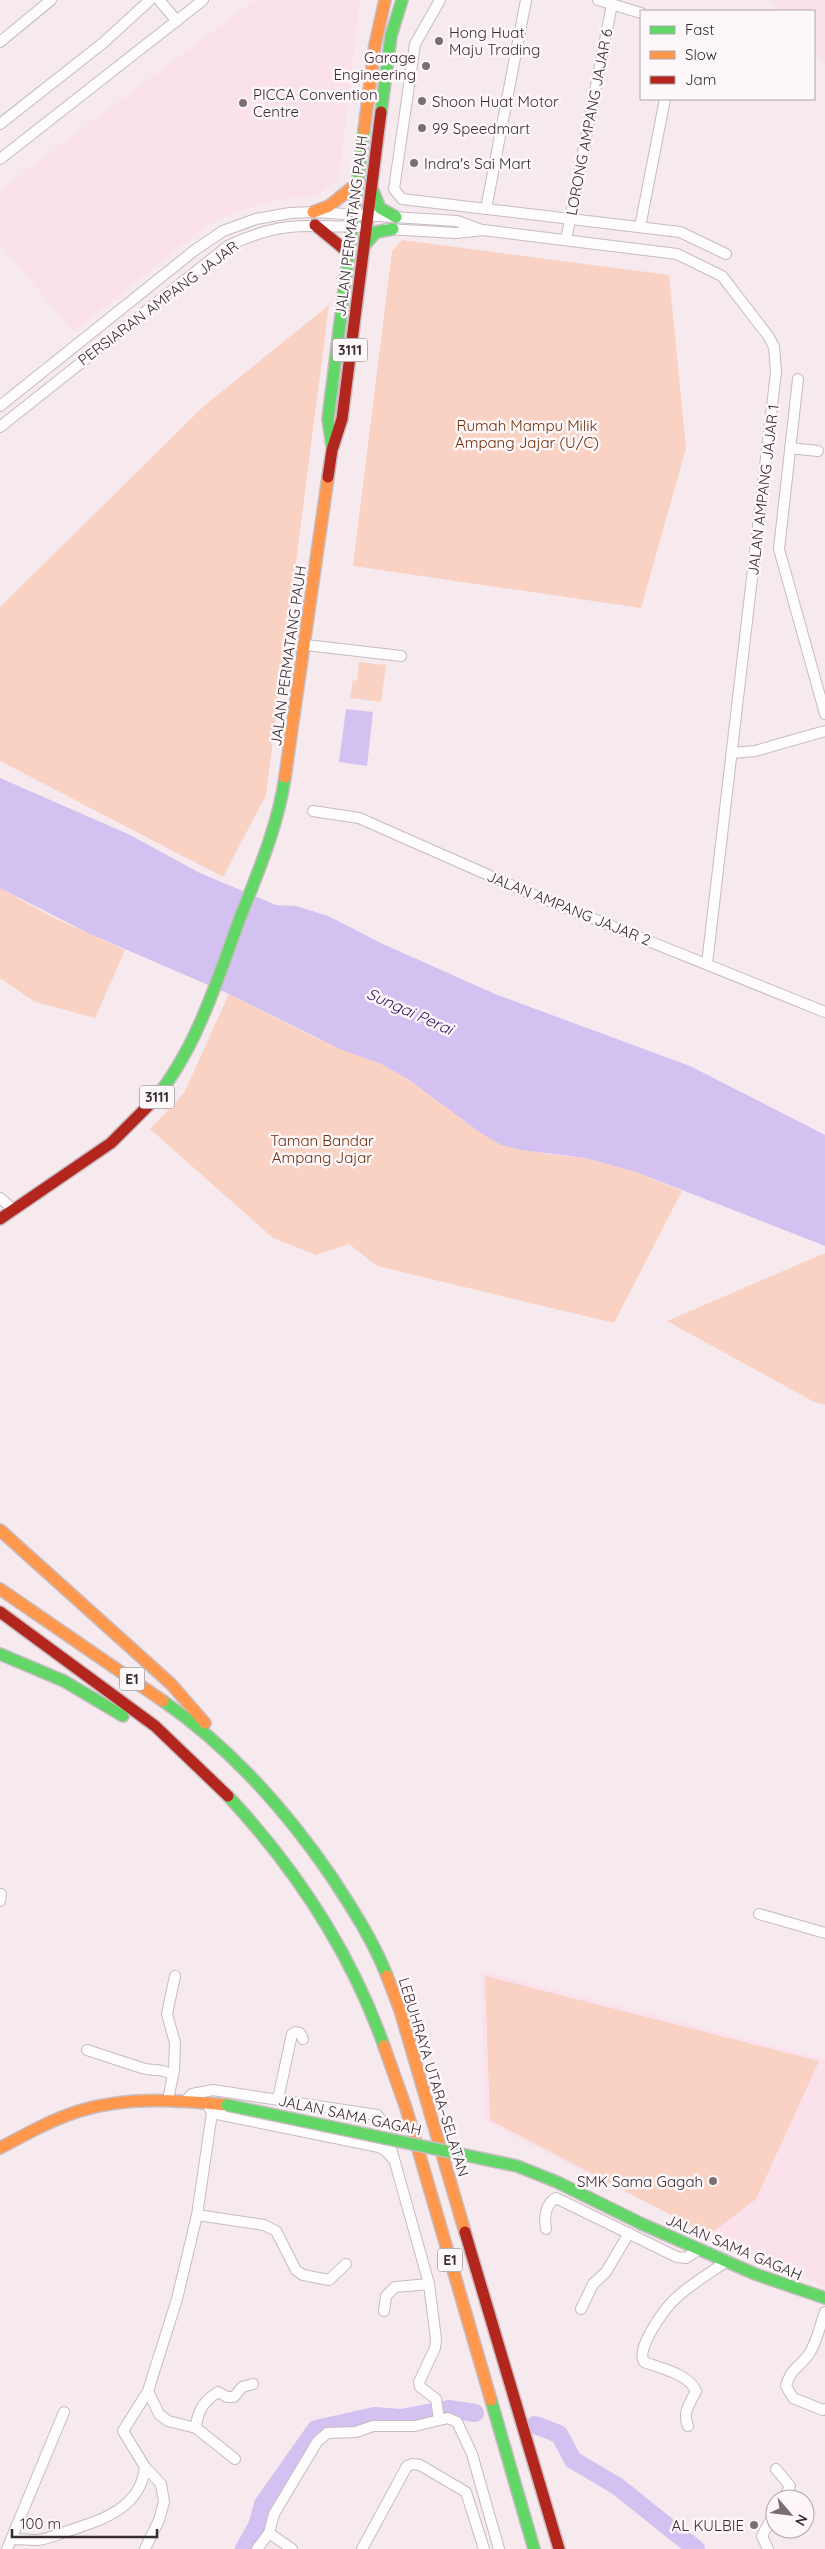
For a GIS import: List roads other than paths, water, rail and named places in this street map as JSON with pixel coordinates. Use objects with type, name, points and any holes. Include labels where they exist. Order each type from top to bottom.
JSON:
[{"type":"main road","points":[[363,248],[369,237],[395,223],[376,206],[365,182],[375,45],[385,0]]},
{"type":"main road","name":"JALAN PERMATANG PAUH","points":[[0,1218],[111,1143],[147,1109],[165,1086],[185,1054],[211,995],[275,822],[282,795],[306,645],[332,450],[342,420],[363,248],[359,227],[365,182],[391,36],[402,0]]},
{"type":"main road","points":[[312,212],[329,206],[365,182]]},
{"type":"main road","points":[[315,225],[350,254]]},
{"type":"main road","points":[[332,450],[328,419],[350,254],[359,227]]},
{"type":"main road","points":[[0,1530],[171,1684],[239,1763]]},
{"type":"main road","name":"LEBUHRAYA UTARA–SELATAN","points":[[0,1588],[172,1707],[239,1763],[271,1796],[300,1831],[355,1912],[379,1956],[400,2010],[559,2549]]},
{"type":"main road","name":"E1","points":[[5,1615],[155,1726],[213,1780],[256,1826],[296,1877],[354,1975],[374,2015],[406,2108],[534,2549]]},
{"type":"main road","points":[[0,1654],[46,1670],[83,1690],[213,1780]]},
{"type":"main road","name":"JALAN SAMA GAGAH","points":[[0,2148],[48,2124],[94,2107],[168,2100],[186,2101],[209,2108],[227,2105],[517,2166],[557,2182],[698,2250],[803,2292],[825,2298]]},
{"type":"street","points":[[0,42],[51,0]]},
{"type":"street","points":[[0,124],[103,43],[150,0]]},
{"type":"street","points":[[159,0],[177,21]]},
{"type":"street","points":[[0,159],[203,0]]},
{"type":"street","points":[[440,0],[415,44],[394,189],[402,199],[680,232],[726,254]]},
{"type":"street","points":[[486,209],[526,0]]},
{"type":"street","points":[[598,0],[640,13]]},
{"type":"street","name":"LORONG AMPANG JAJAR 6","points":[[566,240],[612,4]]},
{"type":"street","points":[[640,227],[665,100]]},
{"type":"street","name":"PERSIARAN AMPANG JAJAR","points":[[0,406],[164,277],[195,250],[223,232],[256,219],[312,212],[361,215]]},
{"type":"street","name":"JALAN AMPANG JAJAR 1","points":[[361,215],[395,223],[456,233],[483,230],[676,254],[722,276],[769,337],[774,347],[776,372],[707,964]]},
{"type":"street","name":"JALAN AMPANG JAJAR 1","points":[[359,227],[395,223]]},
{"type":"street","name":"PERSIARAN AMPANG JAJAR","points":[[0,427],[228,246],[269,229],[283,226],[359,227]]},
{"type":"street","points":[[798,379],[779,550],[825,714]]},
{"type":"street","points":[[790,448],[818,451]]},
{"type":"street","points":[[306,645],[401,656]]},
{"type":"street","points":[[732,753],[755,751],[825,731]]},
{"type":"street","name":"JALAN AMPANG JAJAR 2","points":[[313,812],[359,818],[529,893],[825,1012]]},
{"type":"street","points":[[0,1198],[13,1209]]},
{"type":"street","points":[[759,1914],[825,1933]]},
{"type":"street","points":[[168,2100],[173,2075],[175,2042],[167,2014],[175,1976]]},
{"type":"street","points":[[278,2099],[292,2034],[296,2032],[303,2039]]},
{"type":"street","points":[[88,2050],[149,2070],[161,2069],[173,2075]]},
{"type":"street","points":[[186,2101],[192,2094],[213,2090],[376,2115],[384,2123],[428,2284],[436,2339],[435,2348],[419,2382],[420,2388],[436,2398],[439,2418]]},
{"type":"street","points":[[145,2549],[160,2520],[164,2502],[161,2484],[144,2468],[124,2437],[123,2431],[148,2392],[177,2299],[197,2215],[209,2108],[379,2147],[393,2160]]},
{"type":"street","points":[[546,2229],[544,2217],[549,2205],[556,2198],[677,2257],[686,2258],[698,2250]]},
{"type":"street","points":[[197,2215],[264,2225],[276,2230],[296,2270],[303,2275],[329,2280],[346,2264]]},
{"type":"street","points":[[581,2310],[593,2284],[606,2272],[629,2233]]},
{"type":"street","points":[[688,2426],[685,2419],[686,2410],[696,2391],[694,2385],[688,2380],[644,2362],[641,2353],[646,2339],[675,2299],[727,2261]]},
{"type":"street","points":[[384,2312],[386,2296],[395,2287],[428,2284]]},
{"type":"street","points":[[825,2312],[812,2348],[789,2375],[786,2386],[793,2398],[825,2409]]},
{"type":"street","points":[[196,2428],[197,2415],[207,2399],[218,2392],[227,2397],[234,2397],[242,2387],[253,2384]]},
{"type":"street","points":[[148,2392],[159,2414],[168,2421],[196,2428],[236,2459]]},
{"type":"street","points":[[6,2549],[64,2412]]},
{"type":"street","points":[[257,2549],[269,2533],[274,2514],[318,2442],[328,2433],[356,2432],[373,2426],[415,2426],[439,2418],[448,2418],[457,2422],[472,2454],[499,2549]]},
{"type":"street","points":[[362,2549],[407,2466],[413,2464],[420,2465],[466,2492],[484,2549]]},
{"type":"street","points":[[11,2539],[39,2540],[103,2520],[121,2509],[138,2492],[143,2481],[144,2468]]},
{"type":"street","points":[[776,2469],[790,2486],[789,2489]]},
{"type":"street","points":[[765,2530],[762,2536],[768,2549]]},
{"type":"street","points":[[269,2533],[292,2549]]},
{"type":"water","points":[[346,709],[373,712],[367,766],[339,762]]},
{"type":"water","name":"Sungai Perai","points":[[0,778],[128,834],[200,873],[276,905],[296,906],[328,916],[383,944],[495,994],[690,1066],[825,1135],[825,1246],[636,1172],[585,1158],[521,1150],[501,1145],[482,1134],[408,1079],[379,1063],[342,1050],[229,994],[88,933],[0,888]]},
{"type":"waterway","points":[[244,2549],[257,2526],[263,2504],[316,2429],[374,2416],[401,2418],[449,2409],[475,2413]]},
{"type":"waterway","points":[[535,2425],[559,2434],[573,2460],[617,2486],[696,2549]]},
{"type":"place","name":"Hong Huat Maju Trading","points":[[439,41]]},
{"type":"place","name":"Garage Engineering","points":[[426,66]]},
{"type":"place","name":"Shoon Huat Motor","points":[[422,101]]},
{"type":"place","name":"PICCA Convention Centre","points":[[243,103]]},
{"type":"place","name":"99 Speedmart","points":[[422,128]]},
{"type":"place","name":"Indra's Sai Mart","points":[[414,163]]},
{"type":"place","name":"SMK Sama Gagah","points":[[713,2181]]},
{"type":"place","name":"AL KULBIE","points":[[754,2525]]},
{"type":"park label","name":"Rumah Mampu Milik Ampang Jajar (U/C)","points":[[527,434]]},
{"type":"park label","name":"Taman Bandar Ampang Jajar","points":[[322,1148]]}]
